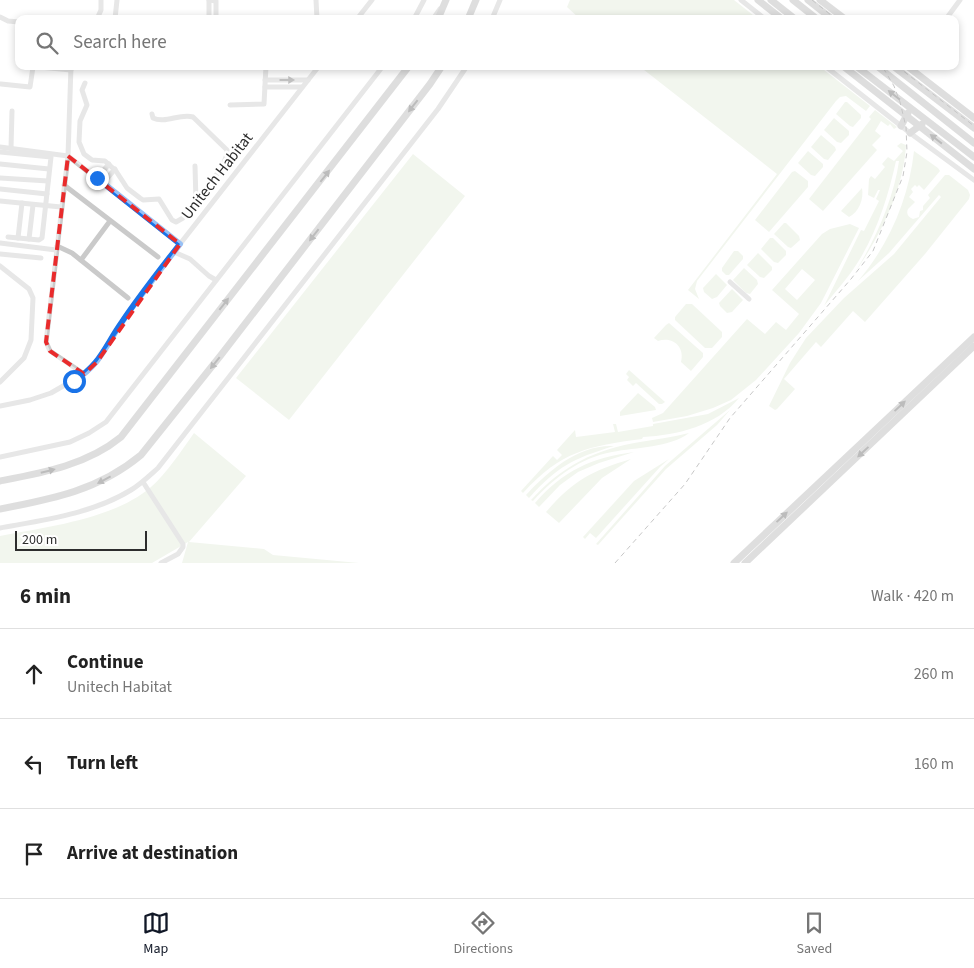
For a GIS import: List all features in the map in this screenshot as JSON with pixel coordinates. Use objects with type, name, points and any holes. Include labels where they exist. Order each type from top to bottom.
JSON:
[{"type":"street","points":[[99,15],[102,0]]},
{"type":"street","points":[[115,15],[117,0]]},
{"type":"street","points":[[209,15],[209,0],[216,1],[216,15]]},
{"type":"street","points":[[316,0],[317,15]]},
{"type":"street","points":[[360,15],[372,0]]},
{"type":"street","points":[[416,15],[424,0]]},
{"type":"street","points":[[470,15],[476,0]]},
{"type":"street","points":[[494,15],[500,0]]},
{"type":"street","points":[[741,0],[760,15]]},
{"type":"street","points":[[758,0],[777,15]]},
{"type":"street","points":[[771,0],[790,15]]},
{"type":"street","points":[[793,0],[812,15]]},
{"type":"street","points":[[808,0],[827,15]]},
{"type":"street","points":[[820,0],[840,15]]},
{"type":"street","points":[[949,15],[958,2],[950,0]]},
{"type":"street","points":[[436,15],[445,2]]},
{"type":"street","points":[[440,15],[445,2]]},
{"type":"street","points":[[0,18],[15,22]]},
{"type":"street","points":[[1,84],[30,86],[33,70]]},
{"type":"street","points":[[71,70],[68,156],[46,346],[50,351],[84,374]]},
{"type":"street","points":[[230,105],[264,104],[266,70]]},
{"type":"street","name":"Unitech Habitat","points":[[0,406],[30,400],[51,393],[84,374],[97,362],[121,323],[174,252],[316,70]]},
{"type":"street","points":[[0,457],[70,442],[106,422],[380,70]]},
{"type":"street","points":[[0,482],[77,463],[111,445],[121,436],[406,70]]},
{"type":"street","points":[[0,509],[80,491],[114,475],[141,455],[328,217],[439,70]]},
{"type":"street","points":[[0,528],[84,511],[119,496],[143,482],[168,455],[332,242],[438,109],[464,70]]},
{"type":"street","points":[[830,70],[910,133],[974,180]]},
{"type":"street","points":[[850,70],[909,112],[927,121],[974,157]]},
{"type":"street","points":[[861,70],[909,112],[920,126],[974,169]]},
{"type":"street","points":[[882,70],[974,142]]},
{"type":"street","points":[[899,70],[974,128]]},
{"type":"street","points":[[913,70],[974,118]]},
{"type":"street","points":[[265,80],[308,80]]},
{"type":"street","points":[[85,83],[82,90],[87,105],[80,121],[80,147],[87,158],[106,161],[127,188],[143,200],[159,199],[172,220],[176,222],[183,218],[196,202],[226,159],[226,150],[192,117],[159,120],[153,118],[152,114]]},
{"type":"street","points":[[265,87],[302,88]]},
{"type":"street","points":[[11,148],[12,111]]},
{"type":"street","points":[[901,126],[909,112]]},
{"type":"street","points":[[910,133],[927,121]]},
{"type":"street","points":[[0,147],[68,156],[180,244]]},
{"type":"street","points":[[0,152],[50,156],[42,238],[40,240],[8,237]]},
{"type":"street","points":[[0,164],[49,169]]},
{"type":"street","points":[[97,178],[109,164]]},
{"type":"street","points":[[195,166],[196,202]]},
{"type":"street","points":[[103,183],[114,169]]},
{"type":"street","points":[[0,178],[48,181]]},
{"type":"street","points":[[64,186],[158,257]]},
{"type":"street","points":[[0,189],[47,194]]},
{"type":"street","points":[[0,201],[61,207]]},
{"type":"street","points":[[18,238],[22,204]]},
{"type":"street","points":[[29,239],[33,205]]},
{"type":"street","points":[[81,260],[110,220]]},
{"type":"street","points":[[0,243],[56,248],[68,251],[128,298]]},
{"type":"street","points":[[174,252],[190,259],[216,280]]},
{"type":"street","points":[[0,254],[41,258]]},
{"type":"street","points":[[0,266],[29,289],[33,298],[31,340],[24,358],[0,382]]},
{"type":"street","points":[[730,282],[749,299]]},
{"type":"street","points":[[734,563],[974,337]]},
{"type":"street","points":[[745,563],[974,346]]},
{"type":"street","points":[[143,482],[183,544],[178,554],[161,563]]},
{"type":"highlighted area","points":[[68,156],[180,244],[97,362],[84,374],[50,351],[46,342]]},
{"type":"green space","points":[[570,0],[734,0],[753,15],[576,15],[567,7]]},
{"type":"green space","points":[[644,70],[824,70],[870,106],[866,111],[846,96],[840,97],[836,101],[697,281],[695,289],[699,299],[688,290],[777,174]]},
{"type":"green space","points":[[845,102],[861,115],[861,118],[853,127],[836,114]]},
{"type":"green space","points":[[875,110],[897,127],[894,129],[890,124],[888,126],[881,121],[875,131],[881,136],[872,145],[877,150],[823,211],[809,199],[871,119],[869,117]]},
{"type":"green space","points":[[834,118],[849,131],[849,135],[841,143],[837,142],[824,130]]},
{"type":"green space","points":[[821,135],[836,150],[828,160],[824,159],[811,147]]},
{"type":"green space","points":[[901,143],[906,145],[901,178],[882,228],[855,272],[870,247],[883,219],[893,190],[899,161],[896,161],[878,223],[864,252],[856,266],[824,306],[861,230],[864,231],[879,201],[876,199],[880,190],[878,190],[874,198],[868,195],[869,179],[871,176],[875,179],[885,167],[882,164],[888,157],[894,161],[903,151],[897,146]]},
{"type":"green space","points":[[808,151],[823,164],[823,167],[815,176],[811,175],[798,163]]},
{"type":"green space","points":[[914,151],[940,171],[924,190],[919,185],[917,187],[915,185],[911,189],[913,192],[909,197],[915,202],[908,209],[907,214],[910,217],[913,219],[919,217],[920,211],[923,210],[923,206],[930,198],[928,195],[945,175],[949,175],[968,190],[969,199],[925,254],[865,322],[853,311],[821,347],[816,342],[784,379],[795,389],[775,410],[769,406],[790,363],[806,338],[844,298],[894,254],[941,197],[939,195],[889,253],[858,281],[879,252],[896,220],[908,186]]},
{"type":"green space","points":[[413,154],[465,196],[289,420],[236,378]]},
{"type":"green space","points":[[795,171],[808,181],[808,187],[769,232],[755,220],[792,172]]},
{"type":"green space","points":[[862,188],[860,205],[856,212],[849,217],[841,211]]},
{"type":"green space","points":[[784,223],[799,236],[800,240],[791,248],[774,234]]},
{"type":"green space","points":[[850,224],[859,228],[821,303],[799,333],[756,380],[731,400],[713,408],[687,416],[653,422],[652,418],[663,413],[747,319],[765,334],[776,322],[786,330],[799,314],[772,290],[822,234],[830,229]],"holes":[[[802,269],[815,280],[797,300],[785,289]]]},
{"type":"green space","points":[[770,238],[773,238],[786,251],[786,255],[778,263],[774,262],[761,249]]},
{"type":"green space","points":[[734,251],[738,251],[743,256],[743,259],[729,275],[726,275],[722,268]]},
{"type":"green space","points":[[758,253],[772,267],[772,270],[764,278],[760,277],[747,265]]},
{"type":"green space","points":[[744,268],[757,280],[758,284],[750,294],[746,293],[733,280]]},
{"type":"green space","points":[[716,274],[727,285],[717,297],[712,299],[704,292],[703,288]]},
{"type":"green space","points":[[732,289],[743,300],[732,312],[727,313],[719,303]]},
{"type":"green space","points":[[686,304],[692,304],[722,332],[722,337],[712,348],[705,348],[675,320],[675,317]]},
{"type":"green space","points":[[669,323],[703,353],[703,357],[691,371],[681,362],[681,352],[677,344],[668,340],[658,341],[654,338]]},
{"type":"green space","points":[[629,370],[665,402],[659,404],[636,383],[633,386],[627,380],[629,377],[626,374]]},
{"type":"green space","points":[[638,393],[656,410],[620,416],[620,412]]},
{"type":"green space","points":[[739,398],[719,416],[696,427],[670,434],[606,444],[577,453],[563,459],[537,479],[523,493],[521,491],[553,456],[557,460],[562,455],[557,450],[575,430],[576,437],[615,432],[613,424],[616,424],[618,432],[653,426],[653,424],[708,414]]},
{"type":"green space","points":[[730,410],[717,425],[666,469],[598,545],[596,544],[665,466]]},
{"type":"green space","points":[[194,433],[246,476],[189,542],[264,549],[273,555],[359,563],[182,563],[188,542],[152,563],[0,563],[0,536],[79,520],[118,507],[136,498],[151,487],[174,462]]},
{"type":"green space","points":[[689,433],[672,442],[612,452],[589,459],[559,477],[533,501],[531,500],[567,468],[594,455],[623,445]]},
{"type":"green space","points":[[614,446],[587,455],[567,465],[549,478],[529,498],[526,495],[554,468],[577,454],[589,449]]},
{"type":"green space","points":[[634,452],[578,472],[560,485],[539,507],[535,503],[557,482],[579,467],[604,458]]},
{"type":"green space","points":[[631,459],[602,478],[559,523],[546,512],[565,492],[584,478]]},
{"type":"green space","points":[[669,459],[596,538],[590,533],[585,539],[583,537],[634,481]]},
{"type":"railway","points":[[812,0],[831,15]]},
{"type":"railway","points":[[615,563],[685,484],[730,418],[851,279],[873,251],[903,176],[907,152],[906,127],[900,102],[894,86],[884,70]]},
{"type":"railway","points":[[902,70],[974,126]]},
{"type":"route","points":[[74,381],[97,362],[121,323],[180,244],[97,178]]}]
